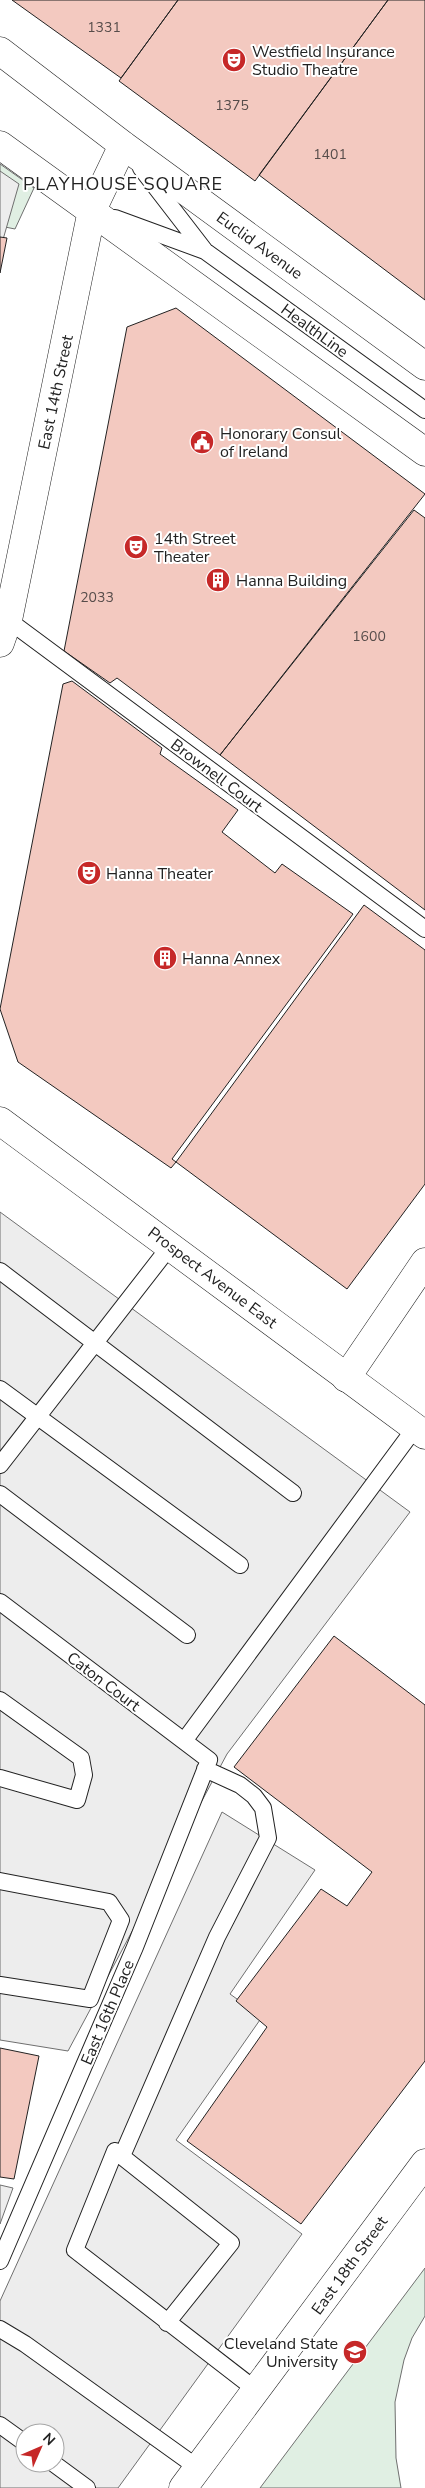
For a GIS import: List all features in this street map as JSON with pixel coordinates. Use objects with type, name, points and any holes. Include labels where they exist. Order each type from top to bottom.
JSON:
[{"type":"main road","name":"Euclid Avenue","points":[[0,51],[123,145],[425,366]]},
{"type":"main road","points":[[0,145],[425,452]]},
{"type":"main road","name":"East 14th Street","points":[[4,632],[92,210],[123,145]]},
{"type":"main road","name":"Prospect Avenue East","points":[[0,1121],[171,1245],[346,1378],[420,1431]]},
{"type":"main road","points":[[346,1378],[425,1262]]},
{"type":"main road","name":"East 18th Street","points":[[191,2478],[425,2162]]},
{"type":"lane","name":"HealthLine","points":[[123,145],[205,251]]},
{"type":"lane","name":"HealthLine","points":[[92,210],[205,251],[425,410]]},
{"type":"lane","name":"Brownell Court","points":[[4,632],[425,929]]},
{"type":"lane","points":[[0,1465],[171,1245]]},
{"type":"lane","points":[[0,1271],[293,1493]]},
{"type":"lane","points":[[0,1389],[240,1566]]},
{"type":"lane","points":[[184,1741],[420,1431]]},
{"type":"lane","points":[[0,1494],[187,1635]]},
{"type":"lane","name":"Caton Court","points":[[0,1602],[184,1741],[207,1764],[240,1784],[254,1796],[263,1808],[268,1838],[217,1937],[122,2156]]},
{"type":"lane","points":[[0,1700],[80,1758],[84,1775],[77,1800],[0,1778]]},
{"type":"lane","name":"East 16th Place","points":[[0,2261],[135,1947],[207,1764]]},
{"type":"lane","points":[[0,1881],[109,1902],[121,1920],[90,2000],[0,1985]]},
{"type":"lane","points":[[167,2323],[231,2243],[115,2151],[75,2250],[167,2323],[256,2390]]},
{"type":"lane","points":[[0,2330],[25,2344],[191,2478]]},
{"type":"lane","points":[[0,2425],[15,2436]]},
{"type":"lane","points":[[65,2472],[87,2488]]},
{"type":"green space","points":[[0,164],[34,188],[15,229],[0,226]]},
{"type":"green space","points":[[425,2268],[425,2316],[412,2338],[404,2360],[395,2402],[396,2458],[401,2488],[260,2488]]},
{"type":"shaded area","points":[[0,171],[19,184],[0,250]]},
{"type":"shaded area","points":[[0,1212],[410,1512],[227,1754],[68,2051],[0,2040]]},
{"type":"shaded area","points":[[222,1812],[315,1870],[230,1994],[262,2017],[176,2140],[302,2234],[118,2488],[0,2488],[0,2301]]},
{"type":"shaded area","points":[[0,2185],[13,2188],[0,2224]]},
{"type":"building","points":[[12,0],[178,0],[121,78]]},
{"type":"building","points":[[178,0],[388,0],[255,181],[119,81]]},
{"type":"building","points":[[388,0],[425,0],[425,300],[259,175]]},
{"type":"building","points":[[0,237],[7,238],[0,273]]},
{"type":"building","name":"Hanna Building","points":[[176,308],[425,494],[220,755],[117,678],[110,683],[64,651],[127,327]]},
{"type":"building","points":[[414,510],[425,518],[425,910],[220,755]]},
{"type":"building","name":"Hanna Annex","points":[[72,681],[162,748],[160,754],[238,810],[222,832],[275,873],[282,864],[353,914],[172,1159],[176,1162],[171,1168],[18,1062],[0,1009],[63,684]]},
{"type":"building","points":[[364,905],[425,950],[425,1184],[347,1289],[176,1162]]},
{"type":"building","points":[[334,1636],[425,1705],[425,2061],[301,2224],[187,2141],[267,2027],[236,2001],[321,1889],[347,1906],[372,1872],[234,1767]]},
{"type":"building","points":[[0,2048],[39,2056],[14,2179],[0,2177]]},
{"type":"place","name":"Westfield Insurance Studio Theatre","points":[[234,60]]},
{"type":"place","name":"Honorary Consul of Ireland","points":[[202,442]]},
{"type":"place","name":"14th Street Theater","points":[[136,547]]},
{"type":"place","name":"Hanna Building","points":[[218,580]]},
{"type":"place","name":"Hanna Theater","points":[[89,873]]},
{"type":"place","name":"Hanna Annex","points":[[165,958]]},
{"type":"place","name":"Cleveland State University","points":[[355,2352]]},
{"type":"district","name":"PLAYHOUSE SQUARE","points":[[123,184]]}]
